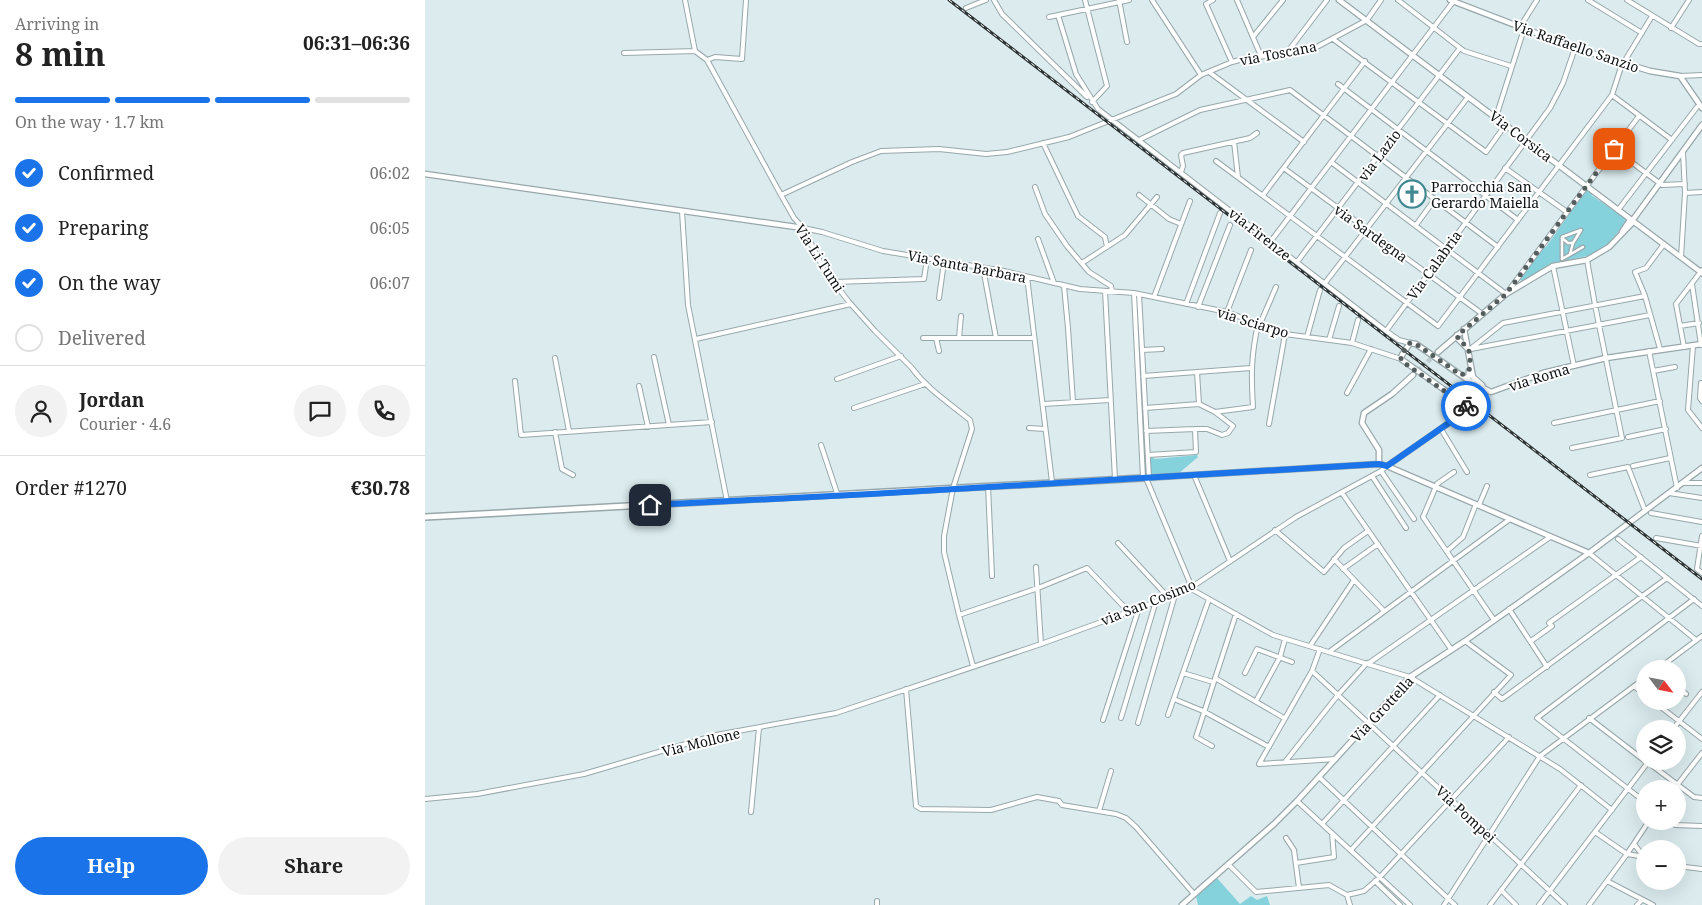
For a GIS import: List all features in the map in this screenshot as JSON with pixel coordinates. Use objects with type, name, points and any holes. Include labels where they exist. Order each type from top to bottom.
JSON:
[{"type":"main road","points":[[425,517],[1146,478]]},
{"type":"street","points":[[624,53],[695,51],[685,0]]},
{"type":"street","points":[[707,60],[715,57],[742,59],[746,0]]},
{"type":"street","points":[[965,8],[986,0]]},
{"type":"street","name":"via Firenze","points":[[993,0],[1002,14],[1098,109],[1399,340],[1410,343]]},
{"type":"street","points":[[1058,15],[1074,70],[1092,102],[1107,86],[1085,0]]},
{"type":"street","points":[[1049,17],[1129,0]]},
{"type":"street","points":[[1152,0],[1201,75]]},
{"type":"street","points":[[1213,0],[1206,4],[1232,62]]},
{"type":"street","points":[[1237,0],[1261,56]]},
{"type":"street","points":[[1253,37],[1283,0]]},
{"type":"street","points":[[1286,54],[1327,0]]},
{"type":"street","name":"Via Corsica","points":[[1339,0],[1701,272]]},
{"type":"street","name":"via Toscana","points":[[781,195],[852,162],[881,151],[939,149],[987,154],[1007,152],[1069,137],[1176,94],[1201,75],[1232,62],[1247,58],[1313,49],[1367,20],[1381,0]]},
{"type":"street","points":[[1398,0],[1460,48],[1511,66]]},
{"type":"street","points":[[1462,5],[1465,0]]},
{"type":"street","points":[[1496,117],[1522,28],[1537,0]]},
{"type":"street","points":[[1588,0],[1642,33]]},
{"type":"street","points":[[1627,0],[1671,28],[1702,44]]},
{"type":"street","points":[[1671,28],[1688,0]]},
{"type":"street","points":[[1119,1],[1127,42]]},
{"type":"street","points":[[1271,241],[1433,28],[1451,1]]},
{"type":"street","name":"Via Raffaello Sanzio","points":[[1451,1],[1575,48],[1650,71],[1680,76],[1702,75]]},
{"type":"street","points":[[1216,161],[1438,326],[1612,95],[1623,63],[1653,16]]},
{"type":"street","points":[[1333,39],[1486,152],[1505,124]]},
{"type":"street","name":"via Lazio","points":[[1297,262],[1460,48]]},
{"type":"street","name":"Via Calabria","points":[[1386,330],[1555,99],[1563,83],[1575,48]]},
{"type":"street","name":"Via Li Tumi","points":[[695,51],[707,60],[781,195],[794,218],[803,228],[825,270],[851,304],[925,384],[970,420],[972,424],[971,432],[953,488]]},
{"type":"street","points":[[1263,196],[1365,61]]},
{"type":"street","points":[[1072,83],[1074,70]]},
{"type":"street","points":[[1209,72],[1304,142]]},
{"type":"street","points":[[1618,210],[1671,140],[1700,106],[1680,76]]},
{"type":"street","points":[[1338,84],[1518,220]]},
{"type":"street","points":[[1139,140],[1200,110],[1290,90],[1498,247]]},
{"type":"street","points":[[1612,95],[1671,140]]},
{"type":"street","points":[[1325,283],[1468,97]]},
{"type":"street","points":[[1506,294],[1639,116]]},
{"type":"street","points":[[1438,352],[1481,313],[1506,294],[1553,266],[1587,260],[1609,247],[1632,221],[1702,124]]},
{"type":"street","points":[[1181,172],[1183,166],[1181,155],[1183,153],[1250,138],[1257,133]]},
{"type":"street","points":[[1234,142],[1238,177]]},
{"type":"street","points":[[1043,143],[1078,216],[1105,237],[1107,247]]},
{"type":"street","points":[[1614,149],[1662,186],[1685,184]]},
{"type":"street","points":[[1681,257],[1685,194],[1683,151]]},
{"type":"street","points":[[1331,162],[1506,294]]},
{"type":"street","points":[[1505,168],[1567,212]]},
{"type":"street","name":"via Sardegna","points":[[1285,169],[1481,313]]},
{"type":"street","points":[[425,174],[803,228]]},
{"type":"street","points":[[1035,187],[1045,214],[1051,224],[1089,272],[1111,286],[1111,291]]},
{"type":"street","points":[[1685,194],[1702,192]]},
{"type":"street","points":[[1139,195],[1169,219],[1181,224]]},
{"type":"street","points":[[1083,263],[1125,235],[1157,197]]},
{"type":"street","points":[[1416,226],[1435,199]]},
{"type":"street","points":[[1154,297],[1189,201]]},
{"type":"street","points":[[682,211],[688,305],[727,501]]},
{"type":"street","points":[[1186,304],[1220,213]]},
{"type":"street","points":[[1198,307],[1230,225]]},
{"type":"street","name":"Via Santa Barbara","points":[[803,228],[883,251],[983,268],[1080,289],[1134,293]]},
{"type":"street","points":[[1561,237],[1581,230],[1573,243],[1570,254]]},
{"type":"street","points":[[1561,237],[1568,244],[1573,243]]},
{"type":"street","points":[[1561,237],[1562,259],[1583,246]]},
{"type":"street","points":[[1038,239],[1054,283]]},
{"type":"street","points":[[1660,350],[1645,296],[1635,272],[1646,268],[1664,244]]},
{"type":"street","points":[[1227,312],[1251,250]]},
{"type":"street","points":[[835,282],[924,279],[927,259]]},
{"type":"street","points":[[1587,260],[1617,410],[1625,438]]},
{"type":"street","points":[[939,298],[944,262]]},
{"type":"street","points":[[1553,266],[1574,366]]},
{"type":"street","points":[[983,268],[995,338]]},
{"type":"street","points":[[1684,347],[1676,304],[1701,272]]},
{"type":"street","points":[[1027,277],[1052,482]]},
{"type":"street","points":[[1692,284],[1702,345]]},
{"type":"street","points":[[1064,286],[1073,402]]},
{"type":"street","points":[[1215,412],[1253,407],[1252,349],[1259,324],[1276,287]]},
{"type":"street","points":[[1105,290],[1115,479]]},
{"type":"street","points":[[1307,337],[1320,290]]},
{"type":"street","points":[[1134,293],[1146,478],[1193,590],[1265,631],[1285,639],[1410,677],[1560,769],[1612,810]]},
{"type":"street","name":"via Sciarpo","points":[[1134,293],[1227,312],[1285,334],[1352,343],[1401,359]]},
{"type":"street","points":[[1139,294],[1147,431],[1146,478]]},
{"type":"street","points":[[1469,350],[1503,323],[1645,296]]},
{"type":"street","points":[[696,339],[851,304]]},
{"type":"street","points":[[1329,340],[1339,306]]},
{"type":"street","points":[[1469,350],[1650,315]]},
{"type":"street","points":[[959,338],[961,316]]},
{"type":"street","points":[[1352,343],[1358,320]]},
{"type":"street","points":[[1680,326],[1699,324]]},
{"type":"street","points":[[1465,329],[1465,344]]},
{"type":"street","points":[[1269,424],[1285,334]]},
{"type":"street","points":[[1457,336],[1469,350],[1473,377],[1482,385],[1484,390]]},
{"type":"street","points":[[1485,336],[1490,346]]},
{"type":"street","points":[[923,338],[1033,338]]},
{"type":"street","points":[[936,338],[939,351]]},
{"type":"street","points":[[1449,342],[1465,344]]},
{"type":"street","points":[[1387,466],[1466,411],[1467,406],[1401,359],[1404,350],[1410,343],[1416,344],[1428,351],[1484,390]]},
{"type":"street","name":"via Roma","points":[[1484,390],[1491,392],[1543,373],[1606,358],[1702,345]]},
{"type":"street","points":[[1693,346],[1688,410],[1702,428]]},
{"type":"street","points":[[1347,393],[1371,349]]},
{"type":"street","points":[[1142,350],[1162,350]]},
{"type":"street","points":[[1649,351],[1677,488]]},
{"type":"street","points":[[837,379],[901,356]]},
{"type":"street","points":[[654,357],[669,425]]},
{"type":"street","points":[[555,358],[569,432]]},
{"type":"street","points":[[1468,380],[1470,364]]},
{"type":"street","points":[[1653,371],[1675,367]]},
{"type":"street","points":[[1143,376],[1251,368]]},
{"type":"street","points":[[1461,375],[1469,371]]},
{"type":"street","points":[[1197,372],[1199,404]]},
{"type":"street","points":[[1379,464],[1379,450],[1362,423],[1364,413],[1387,398],[1413,375]]},
{"type":"street","points":[[1468,380],[1473,377]]},
{"type":"street","points":[[515,381],[521,434],[712,422]]},
{"type":"street","points":[[1690,382],[1702,383],[1700,398],[1702,400]]},
{"type":"street","points":[[854,408],[925,384]]},
{"type":"street","points":[[639,386],[648,426]]},
{"type":"street","points":[[1043,404],[1110,400]]},
{"type":"street","points":[[1554,423],[1660,401]]},
{"type":"street","points":[[1145,408],[1199,404],[1215,412],[1233,426],[1229,433],[1222,434],[1207,429],[1195,428],[1147,431]]},
{"type":"street","points":[[1029,428],[1045,429]]},
{"type":"street","points":[[1147,455],[1196,452],[1195,428]]},
{"type":"street","points":[[1441,429],[1467,472]]},
{"type":"street","points":[[1572,448],[1665,429]]},
{"type":"street","points":[[555,432],[562,469],[573,474]]},
{"type":"street","points":[[821,445],[838,496]]},
{"type":"street","points":[[1633,466],[1671,458]]},
{"type":"street","points":[[1146,478],[1379,464],[1387,466],[1589,554],[1696,640]]},
{"type":"street","name":"via San Cosimo","points":[[973,666],[1041,644],[1175,595],[1192,586],[1275,530],[1387,466]]},
{"type":"street","points":[[1590,475],[1628,467],[1644,508]]},
{"type":"street","name":"Via Grottella","points":[[1182,905],[1297,801],[1410,677],[1589,554],[1702,468]]},
{"type":"street","points":[[1381,471],[1414,519]]},
{"type":"street","points":[[1454,472],[1437,484],[1423,517],[1494,620]]},
{"type":"street","points":[[1194,475],[1230,561]]},
{"type":"street","points":[[1372,476],[1406,528]]},
{"type":"street","points":[[1684,483],[1702,483]]},
{"type":"street","points":[[988,486],[992,576]]},
{"type":"street","points":[[1447,551],[1463,536],[1487,486]]},
{"type":"street","points":[[953,488],[944,536],[944,552],[973,666]]},
{"type":"street","points":[[1342,493],[1451,649]]},
{"type":"street","points":[[1669,493],[1702,498]]},
{"type":"street","points":[[1651,513],[1702,522]]},
{"type":"street","points":[[1329,652],[1510,519]]},
{"type":"street","points":[[1275,530],[1324,572],[1344,548],[1369,531]]},
{"type":"street","points":[[1702,536],[1697,569],[1702,573]]},
{"type":"street","points":[[1285,762],[1338,695],[1368,663],[1550,537]]},
{"type":"street","points":[[1656,538],[1701,546]]},
{"type":"street","points":[[1618,539],[1702,606]]},
{"type":"street","points":[[1118,543],[1168,597]]},
{"type":"street","points":[[1343,569],[1378,544]]},
{"type":"street","points":[[1531,641],[1552,626],[1549,623],[1641,557]]},
{"type":"street","points":[[1334,559],[1384,611]]},
{"type":"street","points":[[1036,567],[1041,644]]},
{"type":"street","points":[[959,615],[1038,588],[1087,568],[1129,612]]},
{"type":"street","points":[[1494,692],[1502,699],[1667,578]]},
{"type":"street","points":[[1310,646],[1354,580]]},
{"type":"street","points":[[1138,723],[1175,595]]},
{"type":"street","points":[[1169,715],[1209,599]]},
{"type":"street","points":[[1636,795],[1537,718],[1694,599]]},
{"type":"street","points":[[1121,718],[1156,601]]},
{"type":"street","points":[[1103,720],[1139,608]]},
{"type":"street","points":[[1509,609],[1547,667]]},
{"type":"street","points":[[1212,746],[1196,737],[1236,614]]},
{"type":"street","points":[[1670,660],[1702,636]]},
{"type":"street","points":[[1256,701],[1280,658],[1285,639]]},
{"type":"street","points":[[1351,850],[1511,675],[1465,641]]},
{"type":"street","points":[[1245,673],[1257,648],[1292,662]]},
{"type":"street","points":[[1319,649],[1311,671],[1259,764],[1336,758]]},
{"type":"street","name":"Via Mollone","points":[[425,799],[477,794],[583,774],[716,735],[836,713],[973,666]]},
{"type":"street","name":"Via Pompei","points":[[1311,671],[1565,905]]},
{"type":"street","points":[[1183,673],[1214,680],[1256,701],[1284,718]]},
{"type":"street","points":[[1443,905],[1449,899],[1539,756],[1636,684]]},
{"type":"street","points":[[905,689],[916,806],[921,810],[991,810],[1037,797],[1059,801],[1062,805],[1116,814],[1125,818],[1151,844],[1194,894]]},
{"type":"street","points":[[1680,720],[1702,692]]},
{"type":"street","points":[[1322,824],[1440,695]]},
{"type":"street","points":[[1697,698],[1702,702]]},
{"type":"street","points":[[1174,699],[1203,711],[1269,747]]},
{"type":"street","points":[[1664,710],[1677,720]]},
{"type":"street","points":[[1589,718],[1636,753]]},
{"type":"street","points":[[1686,727],[1702,740]]},
{"type":"street","points":[[751,812],[759,728]]},
{"type":"street","points":[[1228,864],[1256,892],[1329,885],[1347,895],[1364,891],[1380,877],[1509,736]]},
{"type":"street","points":[[1681,780],[1702,753]]},
{"type":"street","points":[[1539,905],[1641,770]]},
{"type":"street","points":[[1657,770],[1668,780]]},
{"type":"street","points":[[1099,811],[1111,771]]},
{"type":"street","points":[[1319,777],[1455,905]]},
{"type":"street","points":[[1490,905],[1581,785]]},
{"type":"street","points":[[1686,793],[1694,797],[1702,798]]},
{"type":"street","points":[[1297,801],[1410,905]]},
{"type":"street","points":[[1686,825],[1702,826]]},
{"type":"street","points":[[1589,905],[1643,830]]},
{"type":"street","points":[[1297,863],[1334,857],[1331,832]]},
{"type":"street","points":[[1595,832],[1627,854],[1636,856]]},
{"type":"street","points":[[1286,838],[1294,850],[1299,888]]},
{"type":"street","points":[[1333,849],[1345,844]]},
{"type":"street","points":[[1686,867],[1702,869]]},
{"type":"street","points":[[1607,881],[1653,905]]},
{"type":"street","points":[[1375,882],[1400,905]]},
{"type":"street","points":[[1501,890],[1516,905]]},
{"type":"street","points":[[1347,895],[1350,905]]},
{"type":"street","points":[[1637,905],[1642,900]]},
{"type":"shaded area","points":[[1587,189],[1594,194],[1591,195],[1624,217],[1626,222],[1610,242],[1597,252],[1550,264],[1523,281],[1520,280],[1542,247],[1546,247]]},
{"type":"shaded area","points":[[1197,455],[1198,457],[1178,474],[1154,475],[1151,473],[1150,456],[1155,459]]},
{"type":"shaded area","points":[[1217,878],[1240,904],[1251,896],[1257,900],[1267,896],[1270,905],[1198,905],[1196,896]]},
{"type":"tunnel","points":[[1413,375],[1436,354]]},
{"type":"railway","points":[[949,0],[1702,579]]},
{"type":"way so far","points":[[1466,406],[1403,362],[1401,355],[1410,343],[1416,344],[1461,375],[1469,371],[1469,350],[1457,336],[1481,313],[1506,294],[1614,149]]},
{"type":"place","name":"Parrocchia San Gerardo Maiella","points":[[1412,194]]},
{"type":"route","points":[[650,505],[1379,464],[1387,466],[1454,421],[1466,411],[1466,406]]}]
